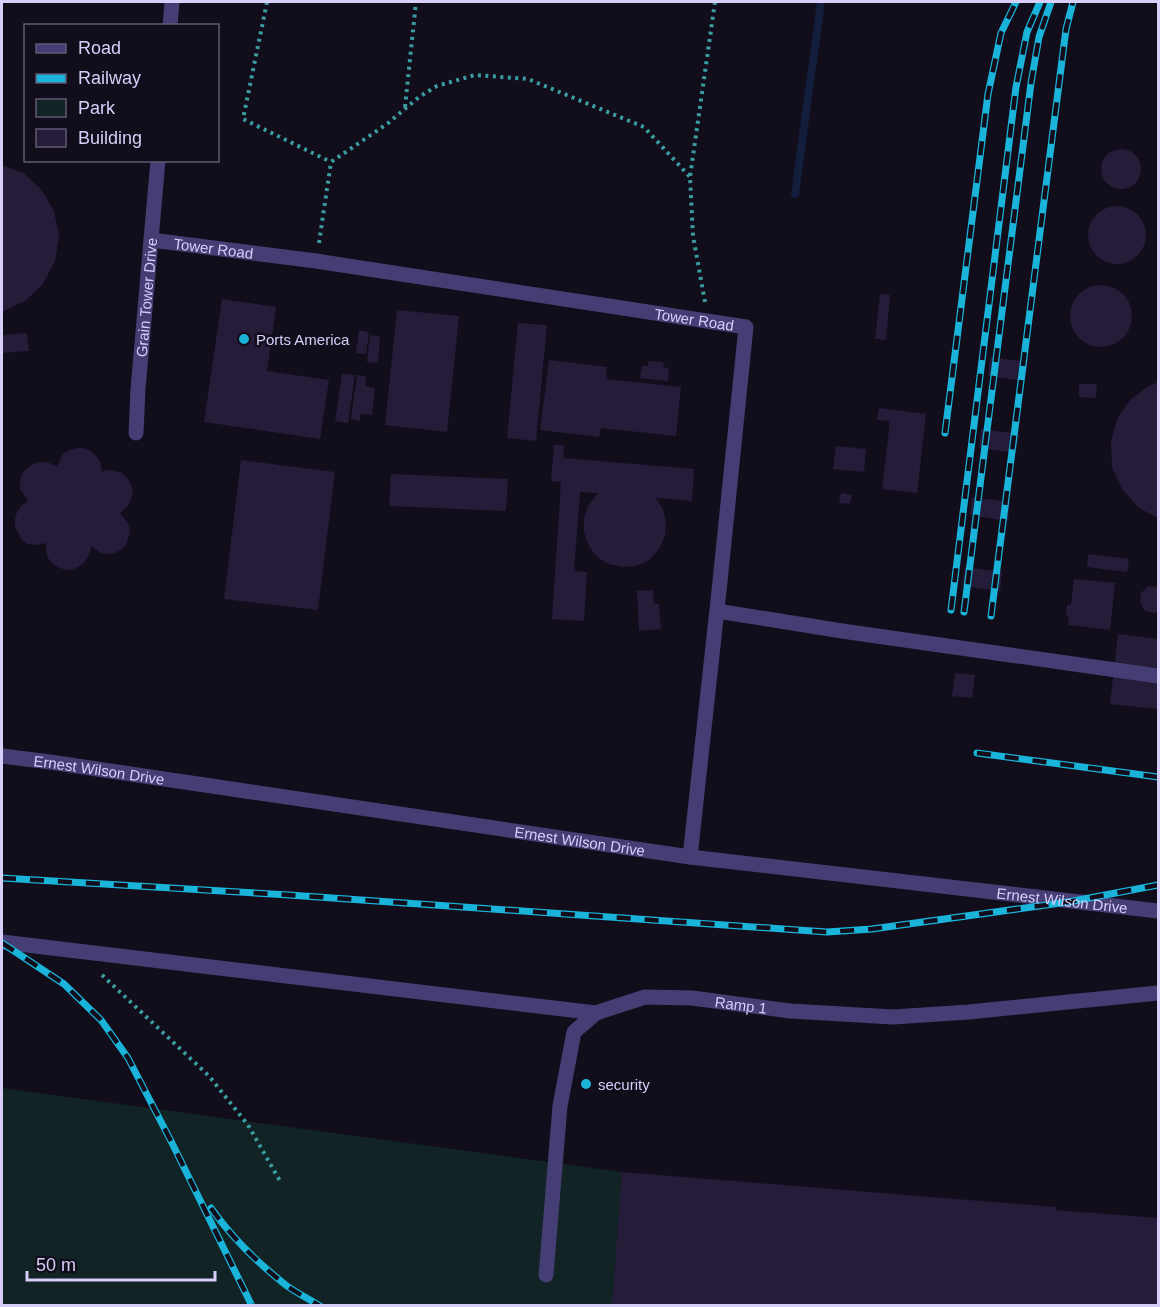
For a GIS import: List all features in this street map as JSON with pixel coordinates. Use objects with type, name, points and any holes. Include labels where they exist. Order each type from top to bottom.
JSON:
[{"type":"lane","points":[[170,24],[172,2]]},
{"type":"lane","name":"Grain Tower Drive","points":[[136,434],[158,162]]},
{"type":"lane","name":"Tower Road","points":[[151,240],[316,261],[746,327],[690,857]]},
{"type":"lane","points":[[717,611],[1158,676]]},
{"type":"lane","name":"Ernest Wilson Drive","points":[[2,756],[690,857],[1158,911]]},
{"type":"lane","points":[[2,942],[597,1013]]},
{"type":"lane","name":"Ramp 1","points":[[546,1275],[560,1106],[574,1032],[597,1013],[645,997],[692,998],[790,1011],[893,1017],[969,1012],[1158,993]]},
{"type":"path","points":[[267,2],[243,118],[331,162]]},
{"type":"path","points":[[405,108],[416,2]]},
{"type":"path","points":[[708,320],[693,236],[690,177],[715,2]]},
{"type":"path","points":[[316,261],[331,162],[437,86],[475,75],[528,79],[644,127],[690,177]]},
{"type":"path","points":[[102,975],[209,1076],[248,1125],[280,1181]]},
{"type":"green space","points":[[2,1088],[622,1172],[614,1305],[2,1306]]},
{"type":"building","points":[[1121,149],[1129,150],[1135,155],[1140,161],[1140,177],[1135,183],[1129,188],[1121,189],[1113,188],[1107,183],[1102,177],[1101,169],[1102,161],[1107,155],[1113,150]]},
{"type":"building","points":[[2,165],[23,173],[41,189],[54,211],[59,236],[55,261],[43,284],[25,301],[2,312]]},
{"type":"building","points":[[1117,206],[1133,211],[1141,219],[1146,235],[1141,251],[1133,259],[1117,264],[1101,259],[1093,251],[1088,235],[1093,219],[1101,211]]},
{"type":"building","points":[[1095,285],[1107,285],[1123,294],[1130,304],[1132,316],[1130,328],[1123,338],[1107,347],[1095,347],[1084,342],[1075,333],[1070,322],[1070,310],[1075,299],[1084,290]]},
{"type":"building","points":[[880,294],[890,295],[886,340],[875,339]]},
{"type":"building","name":"Ports America","points":[[222,299],[276,307],[267,371],[329,380],[320,439],[204,422]]},
{"type":"building","points":[[397,310],[459,316],[447,432],[385,425]]},
{"type":"building","points":[[518,323],[547,325],[536,441],[507,438]]},
{"type":"building","points":[[359,330],[369,332],[366,354],[356,353]]},
{"type":"building","points":[[27,333],[29,351],[2,353],[2,335]]},
{"type":"building","points":[[370,335],[380,336],[378,363],[367,362]]},
{"type":"building","points":[[990,357],[1028,362],[1025,381],[988,376]]},
{"type":"building","points":[[549,360],[607,367],[606,379],[681,387],[676,436],[601,428],[599,437],[540,430]]},
{"type":"building","points":[[648,361],[664,362],[663,367],[669,368],[668,381],[640,378],[642,366],[648,366]]},
{"type":"building","points":[[342,374],[355,375],[348,423],[335,421]]},
{"type":"building","points":[[357,375],[366,376],[365,386],[375,388],[372,415],[361,414],[360,421],[351,419]]},
{"type":"building","points":[[1158,382],[1158,518],[1139,508],[1122,489],[1112,467],[1111,442],[1117,419],[1130,400]]},
{"type":"building","points":[[1079,384],[1097,384],[1096,398],[1079,397]]},
{"type":"building","points":[[879,408],[926,414],[917,493],[882,489],[890,421],[877,420]]},
{"type":"building","points":[[981,429],[1019,434],[1016,453],[979,448]]},
{"type":"building","points":[[554,445],[564,445],[563,458],[694,469],[692,501],[656,498],[663,509],[666,522],[665,536],[659,549],[649,560],[636,566],[622,567],[608,564],[596,556],[584,532],[584,518],[588,506],[598,493],[580,492],[574,571],[587,572],[584,621],[552,619],[561,482],[551,481]]},
{"type":"building","points":[[836,446],[866,449],[864,472],[833,469]]},
{"type":"building","points":[[77,448],[91,451],[100,462],[102,472],[115,471],[127,478],[133,492],[128,506],[120,513],[128,523],[130,531],[126,545],[121,550],[106,554],[91,546],[90,553],[81,565],[67,570],[53,564],[48,558],[46,543],[28,544],[22,540],[15,527],[15,519],[21,506],[28,501],[20,489],[22,474],[27,468],[40,462],[47,462],[57,467],[63,454]]},
{"type":"building","points":[[241,460],[335,472],[318,610],[224,599]]},
{"type":"building","points":[[391,474],[508,479],[506,511],[389,506]]},
{"type":"building","points":[[841,493],[852,495],[850,504],[839,503]]},
{"type":"building","points":[[972,497],[1010,502],[1008,521],[970,515]]},
{"type":"building","points":[[1088,554],[1129,559],[1127,572],[1087,567]]},
{"type":"building","points":[[965,567],[1002,572],[1000,591],[962,586]]},
{"type":"building","points":[[1074,579],[1115,583],[1110,630],[1068,625],[1067,605],[1071,605]]},
{"type":"building","points":[[1151,586],[1158,587],[1158,612],[1153,613],[1144,610],[1140,602],[1141,593]]},
{"type":"building","points":[[653,590],[654,604],[659,604],[661,629],[639,631],[637,591]]},
{"type":"building","points":[[1118,634],[1158,639],[1158,709],[1110,704]]},
{"type":"building","points":[[955,673],[975,675],[972,698],[952,696]]},
{"type":"building","name":"security","points":[[581,1079],[591,1079],[591,1090],[580,1089]]},
{"type":"building","points":[[622,1172],[1056,1207],[1055,1210],[1158,1218],[1158,1306],[612,1306]]},
{"type":"waterway","points":[[795,194],[821,2]]},
{"type":"railway","points":[[945,433],[988,94],[1001,33],[1016,2]]},
{"type":"railway","points":[[951,610],[1016,87],[1027,32],[1040,2]]},
{"type":"railway","points":[[964,612],[1031,83],[1039,37],[1051,2]]},
{"type":"railway","points":[[991,616],[1066,29],[1073,2]]},
{"type":"railway","points":[[977,753],[1158,777]]},
{"type":"railway","points":[[2,878],[827,932],[872,929],[1068,902],[1158,885]]},
{"type":"railway","points":[[2,943],[64,984],[101,1020],[128,1058],[252,1306]]},
{"type":"railway","points":[[211,1208],[246,1250],[266,1269],[287,1286],[320,1306]]},
{"type":"place","name":"Ports America","points":[[244,339]]},
{"type":"place","name":"security","points":[[586,1084]]}]
